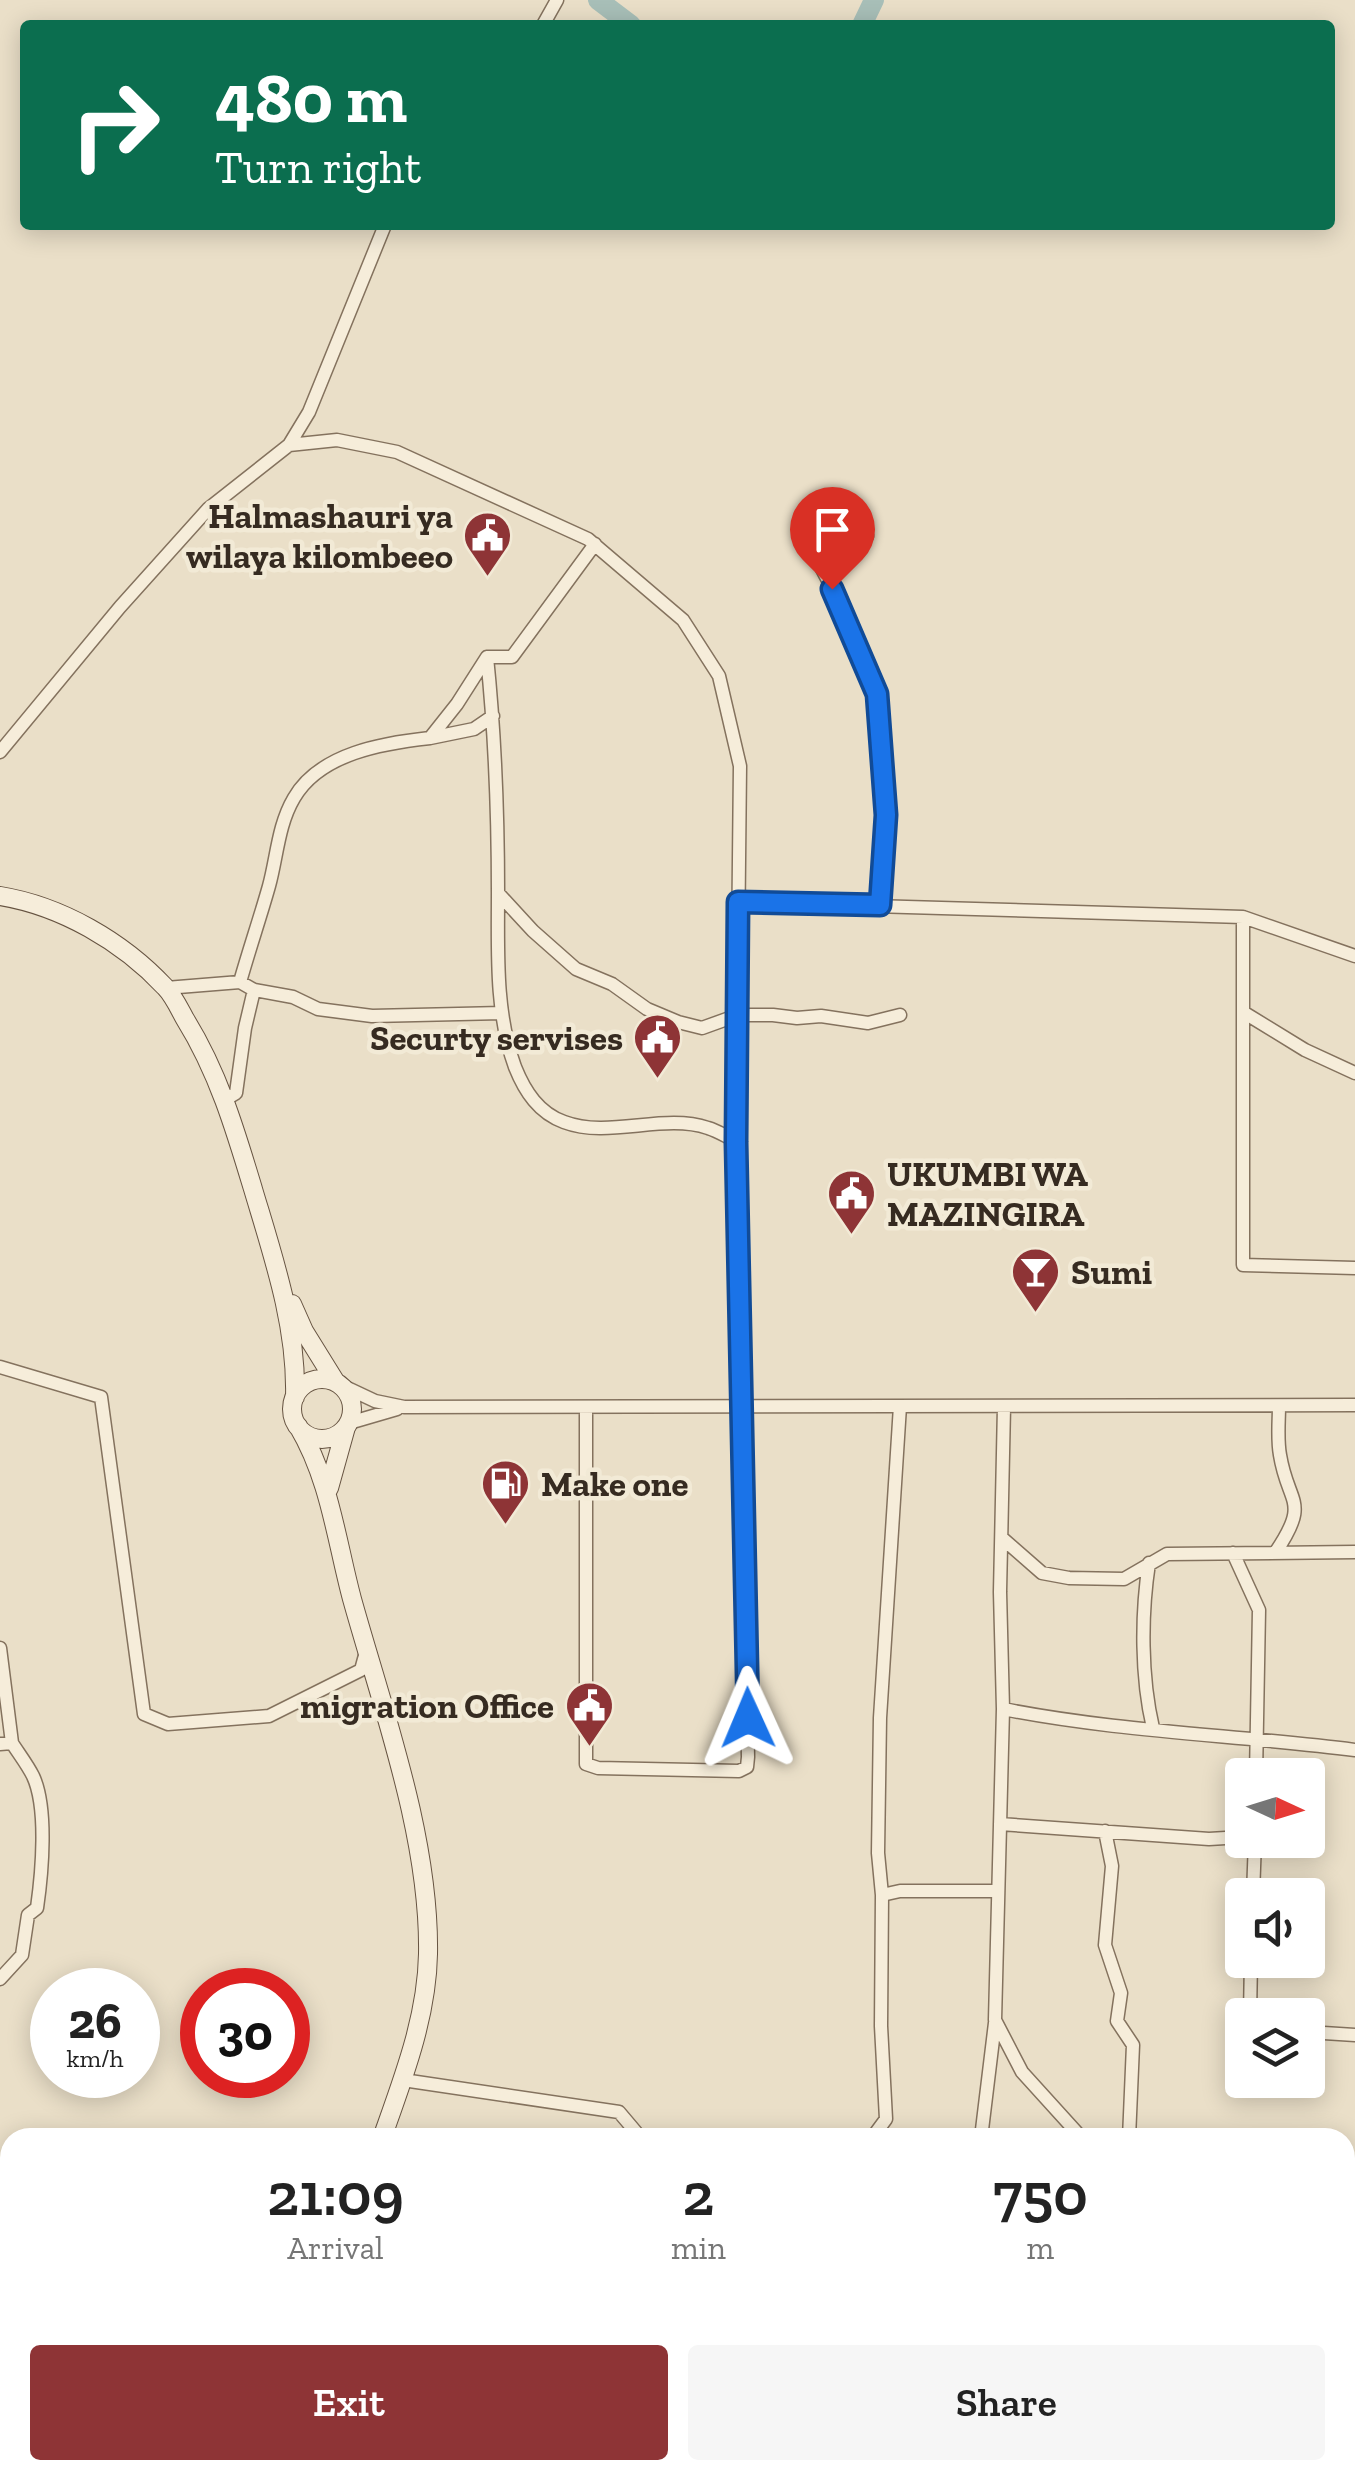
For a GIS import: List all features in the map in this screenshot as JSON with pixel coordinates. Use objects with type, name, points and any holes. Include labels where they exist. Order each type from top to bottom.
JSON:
[{"type":"main road","points":[[0,896],[36,902],[86,926],[166,988],[202,1045],[226,1100],[277,1272],[296,1370],[292,1409],[315,1454],[328,1492],[352,1598],[407,1799],[424,1886],[428,1956],[421,2010],[386,2128]]},
{"type":"main road","points":[[277,1272],[304,1331],[350,1398],[348,1425],[328,1492]]},
{"type":"main road","points":[[295,1398],[303,1386],[315,1379],[338,1383]]},
{"type":"main road","points":[[298,1426],[319,1438],[337,1435],[348,1425]]},
{"type":"street","points":[[0,752],[120,606],[208,509],[289,445],[316,397],[382,230]]},
{"type":"street","points":[[289,445],[337,440],[397,452],[595,544],[683,620],[719,676],[740,766],[742,838],[736,1142],[746,1768],[598,1768],[586,1764],[586,1407]]},
{"type":"street","points":[[867,536],[822,569],[843,608],[877,694],[886,815],[880,905]]},
{"type":"street","points":[[487,657],[512,657],[595,544]]},
{"type":"street","points":[[487,657],[493,716],[496,945],[502,1013],[514,1065],[526,1090],[538,1107],[564,1122],[586,1127],[708,1127],[736,1142]]},
{"type":"street","points":[[430,738],[487,657]]},
{"type":"street","points":[[240,982],[270,884],[280,833],[294,796],[318,771],[369,748],[474,730],[493,716]]},
{"type":"street","points":[[498,893],[576,969],[612,984],[646,1009],[702,1028],[738,1016],[822,1016],[868,1023],[900,1015]]},
{"type":"street","points":[[738,902],[1243,918],[1355,956]]},
{"type":"street","points":[[1243,918],[1243,1264],[1355,1268]]},
{"type":"street","points":[[166,988],[240,982],[254,990],[293,997],[338,1014],[502,1013]]},
{"type":"street","points":[[226,1100],[236,1093],[254,990]]},
{"type":"street","points":[[1243,1012],[1305,1050],[1355,1073]]},
{"type":"street","points":[[0,1367],[101,1397],[144,1714],[168,1724],[269,1716],[360,1670],[368,1646]]},
{"type":"street","points":[[338,1383],[375,1401],[404,1407],[1355,1405]]},
{"type":"street","points":[[879,2128],[886,2119],[878,1853],[880,1718],[900,1406]]},
{"type":"street","points":[[1275,1553],[1295,1521],[1294,1496],[1280,1456],[1278,1406]]},
{"type":"street","points":[[348,1425],[404,1407]]},
{"type":"street","points":[[982,2128],[995,2020],[1004,1710],[1004,1407]]},
{"type":"street","points":[[1002,1538],[1042,1573],[1087,1578],[1124,1579],[1167,1554],[1353,1555]]},
{"type":"street","points":[[1233,1553],[1259,1610],[1257,1758]]},
{"type":"street","points":[[1149,1563],[1144,1669],[1152,1728]]},
{"type":"street","points":[[1129,1576],[1145,1586]]},
{"type":"street","points":[[0,1648],[6,1743],[34,1779],[40,1816],[42,1880],[37,1908],[28,1916],[22,1955],[0,1979]]},
{"type":"street","points":[[1004,1710],[1065,1722],[1258,1737],[1355,1750]]},
{"type":"street","points":[[1000,1824],[1225,1838]]},
{"type":"street","points":[[1105,1831],[1112,1866],[1105,1945],[1121,1993],[1117,2021],[1133,2045],[1129,2128]]},
{"type":"street","points":[[882,1894],[998,1891]]},
{"type":"street","points":[[995,2020],[1022,2072],[1073,2128]]},
{"type":"street","points":[[1325,2033],[1355,2035]]},
{"type":"street","points":[[403,2080],[619,2112],[633,2128]]},
{"type":"waterway","points":[[598,0],[624,20]]},
{"type":"waterway","points":[[864,20],[874,0]]},
{"type":"place","name":"Halmashauri ya wilaya kilombeeo","points":[[488,578]]},
{"type":"place","name":"Securty servises","points":[[658,1080]]},
{"type":"place","name":"UKUMBI WA MAZINGIRA","points":[[852,1236]]},
{"type":"place","name":"Sumi","points":[[1036,1314]]},
{"type":"place","name":"Make one","points":[[506,1526]]},
{"type":"place","name":"migration Office","points":[[589,1748]]},
{"type":"route","points":[[748,1718],[736,1142],[738,902],[880,905],[886,815],[877,694],[832,589]]}]
